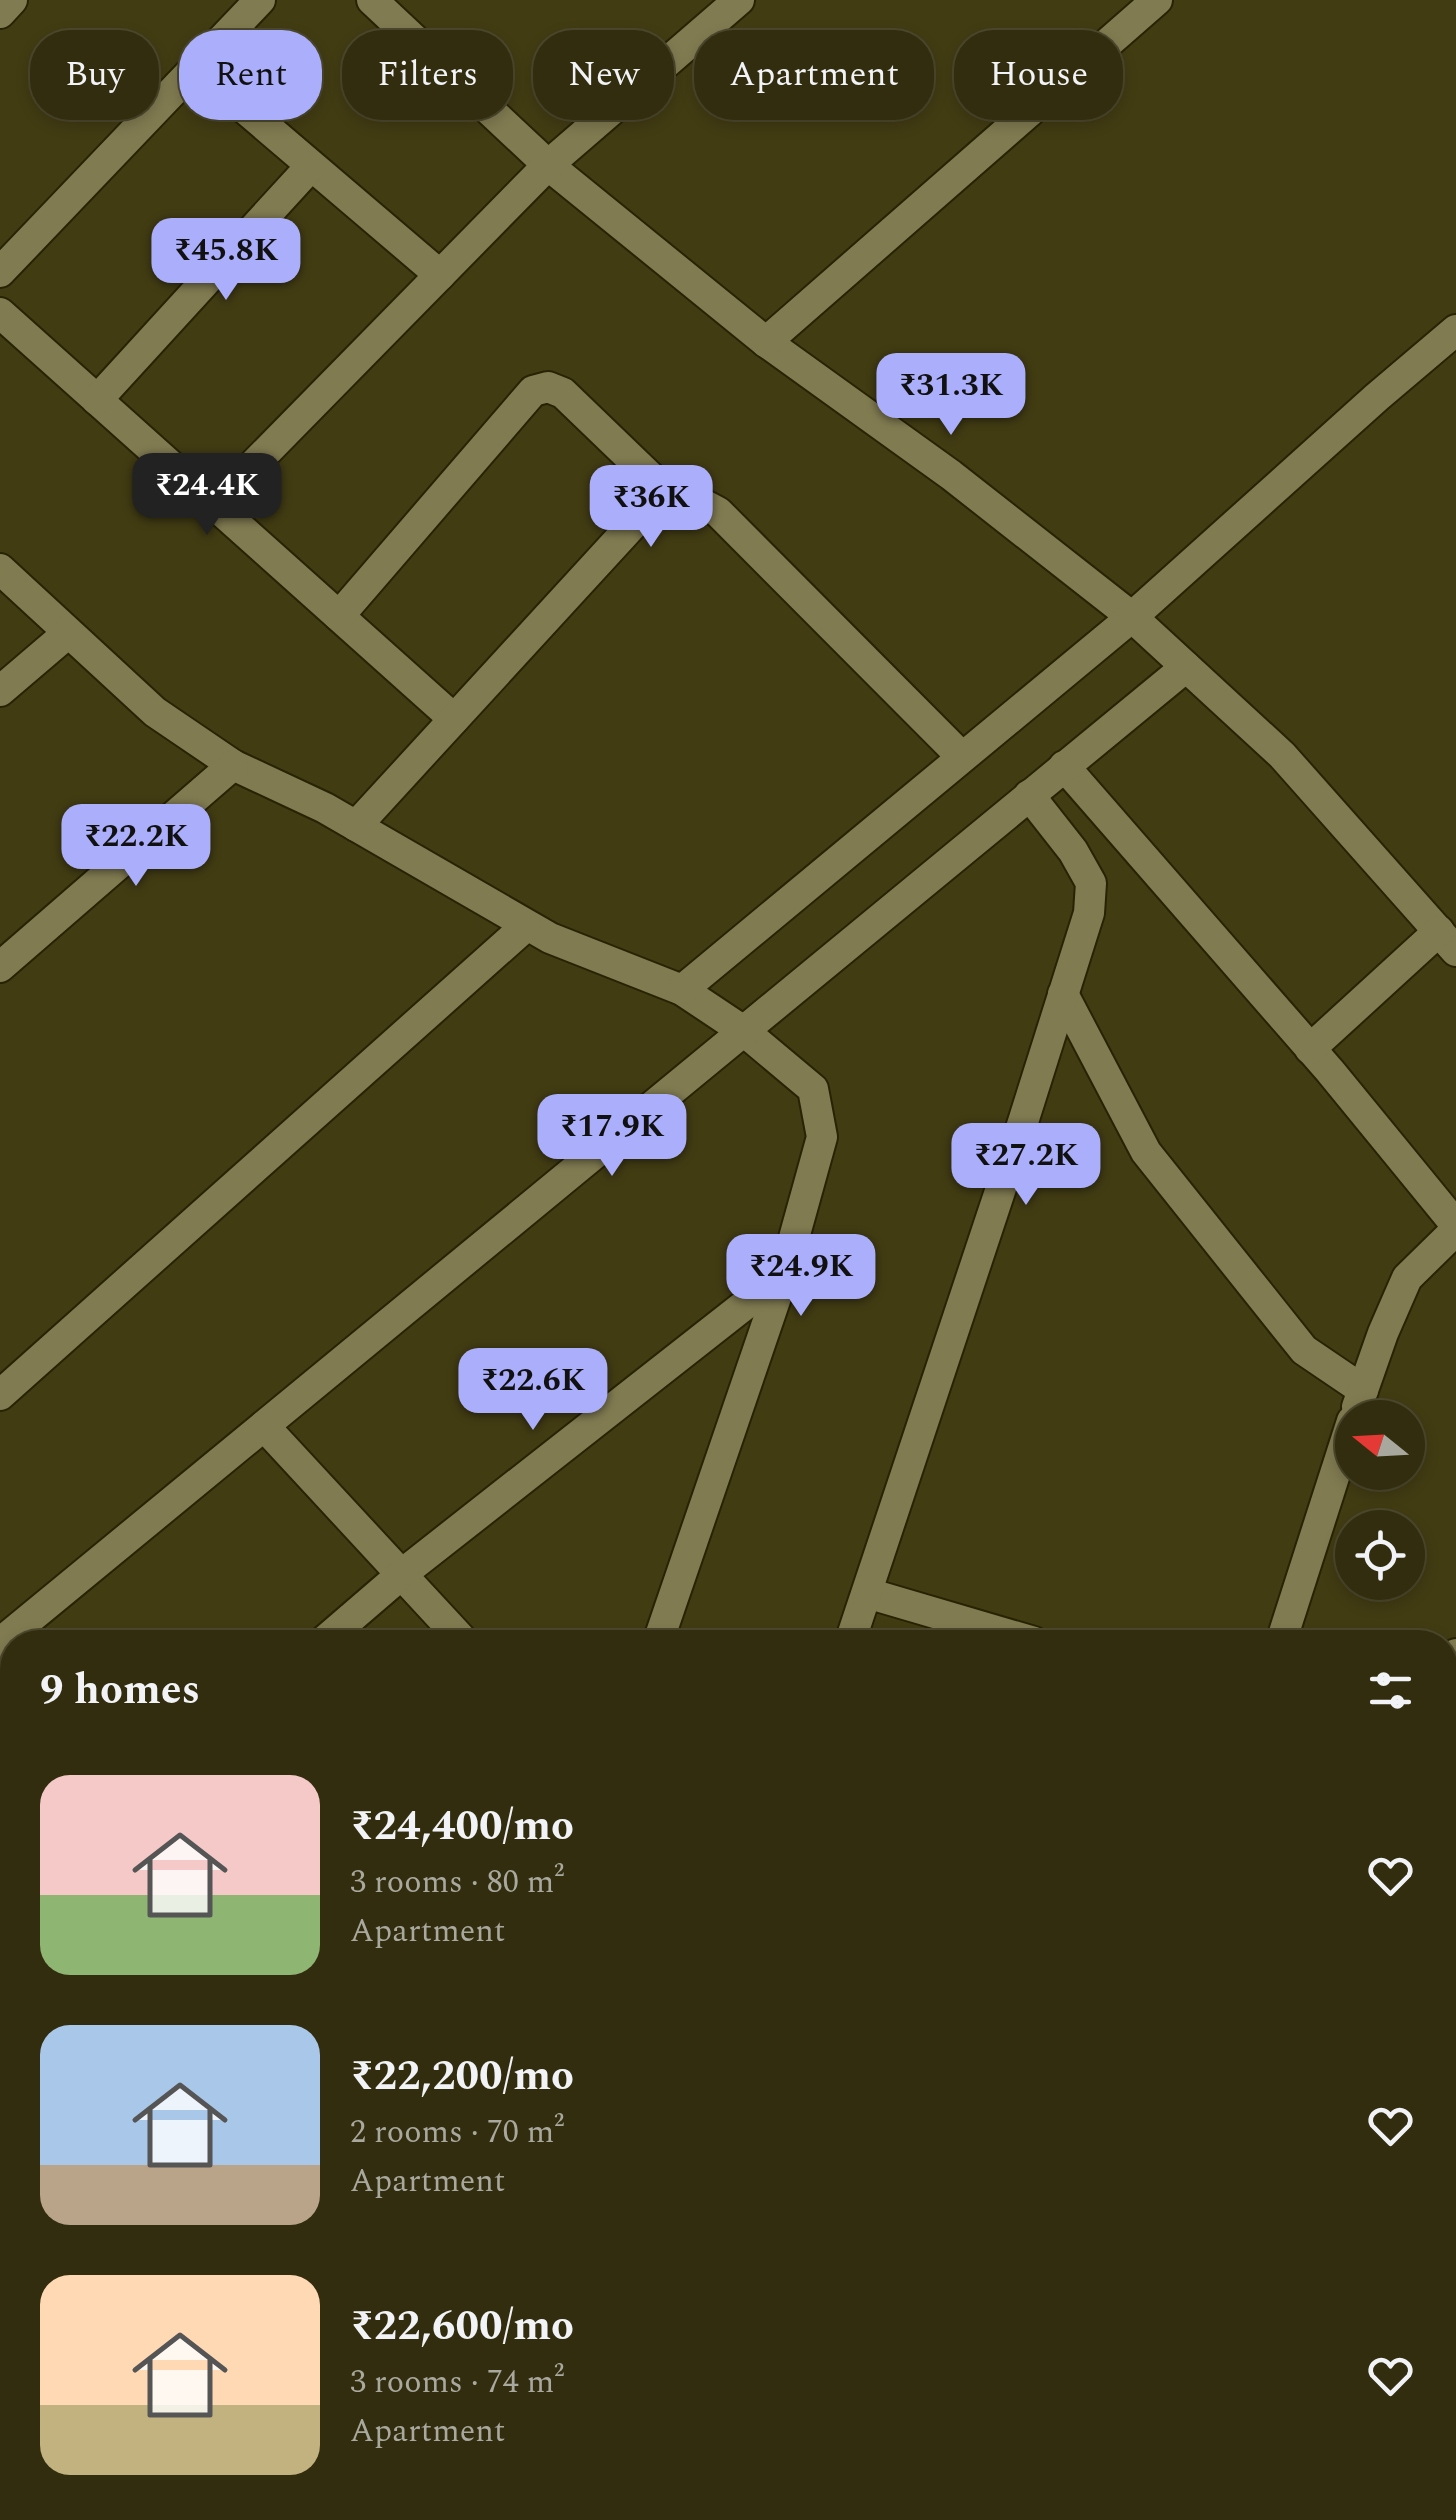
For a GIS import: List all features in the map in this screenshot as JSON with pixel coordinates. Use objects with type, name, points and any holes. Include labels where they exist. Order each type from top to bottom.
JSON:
[{"type":"street","points":[[0,13],[12,0]]},
{"type":"street","points":[[231,30],[260,0]]},
{"type":"street","points":[[372,0],[548,165],[766,342],[950,475],[1132,617],[1282,755],[1448,941],[1310,1049]]},
{"type":"street","points":[[214,504],[548,165],[739,0]]},
{"type":"street","points":[[766,342],[1156,0]]},
{"type":"street","points":[[0,272],[179,85]]},
{"type":"street","points":[[258,120],[440,275]]},
{"type":"street","points":[[97,400],[312,166]]},
{"type":"street","points":[[0,313],[454,718]]},
{"type":"street","points":[[682,990],[1132,617],[1456,330]]},
{"type":"street","points":[[338,616],[533,391],[548,387],[563,393],[669,495]]},
{"type":"street","points":[[356,826],[646,510],[669,495],[687,496],[718,512],[962,757]]},
{"type":"street","points":[[0,568],[155,712],[233,766],[325,808],[550,938],[682,990],[745,1032],[813,1088],[822,1138],[784,1274],[662,1630]]},
{"type":"street","points":[[0,691],[68,633]]},
{"type":"street","points":[[16,1630],[1186,667]]},
{"type":"street","points":[[0,966],[233,766]]},
{"type":"street","points":[[1064,766],[1310,1049],[1456,1228],[1407,1278],[1360,1400]]},
{"type":"street","points":[[854,1630],[1089,913],[1091,883],[1073,851],[1029,795]]},
{"type":"street","points":[[0,1395],[526,926]]},
{"type":"street","points":[[1063,994],[1146,1152],[1347,1400]]},
{"type":"street","points":[[337,1630],[402,1574],[784,1274]]},
{"type":"street","points":[[264,1426],[453,1630]]},
{"type":"street","points":[[1284,1630],[1335,1474]]},
{"type":"street","points":[[866,1593],[993,1630]]}]
